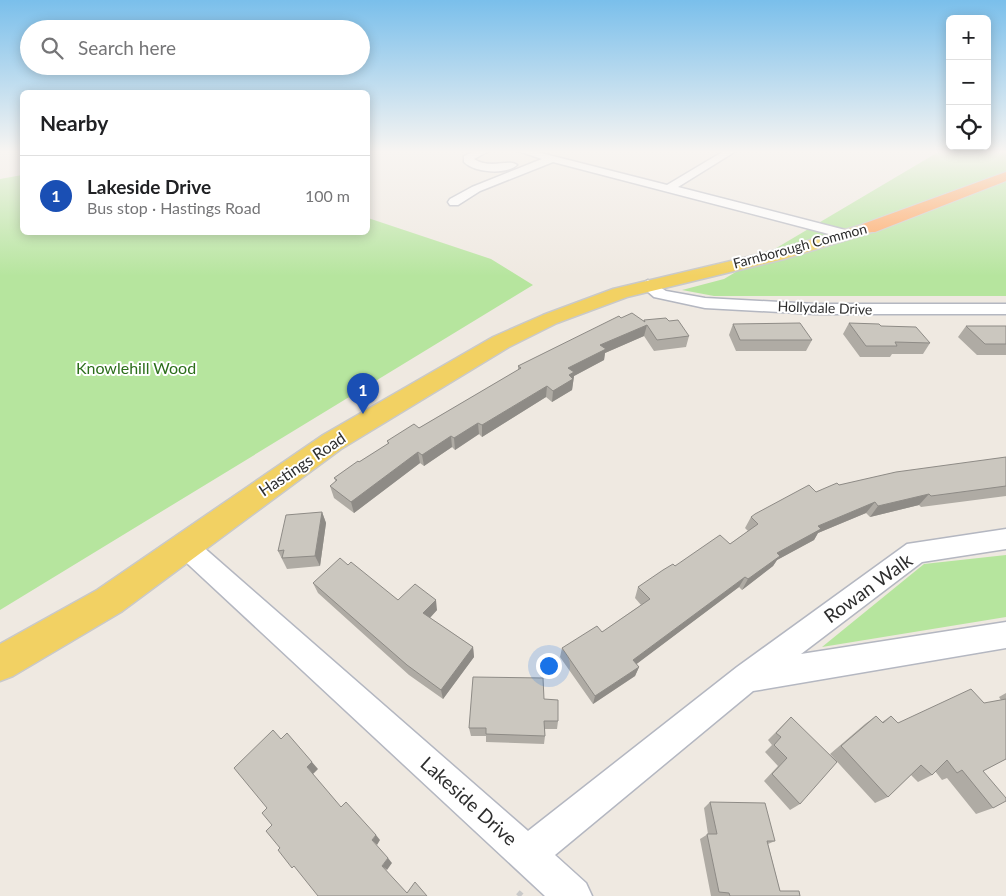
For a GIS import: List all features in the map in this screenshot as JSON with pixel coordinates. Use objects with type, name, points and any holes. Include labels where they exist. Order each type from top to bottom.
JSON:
[{"type":"highway","name":"Farnborough Common","points":[[869,228],[962,193]]},
{"type":"main road","name":"Farnborough Common","points":[[648,285],[848,235],[869,228]]},
{"type":"main road","name":"Hastings Road","points":[[0,663],[109,601],[332,442],[440,376],[502,342],[550,319],[596,301],[648,285]]},
{"type":"street","points":[[454,202],[470,193]]},
{"type":"street","points":[[687,193],[848,235]]},
{"type":"street","name":"Hollydale Drive","points":[[648,285],[660,294],[705,303],[815,309],[1006,309]]},
{"type":"street","name":"Rowan Walk","points":[[528,854],[747,677],[916,552],[1006,539]]},
{"type":"street","name":"Lakeside Drive","points":[[186,546],[573,896]]},
{"type":"street","name":"Rowan Walk","points":[[747,677],[1006,635]]},
{"type":"green space","name":"Knowlehill Wood","points":[[0,193],[20,193],[20,235],[370,235],[370,219],[491,259],[533,285],[0,610]]},
{"type":"green space","points":[[869,193],[1006,193],[1006,296],[714,296],[682,290],[724,279]]},
{"type":"green space","points":[[1006,555],[1006,617],[822,647],[924,564]]},
{"type":"building","points":[[632,313],[645,322],[644,320],[666,318],[669,321],[678,320],[689,336],[657,340],[647,325],[600,345],[606,349],[568,368],[574,372],[569,375],[573,379],[553,391],[547,386],[482,425],[478,423],[454,438],[451,436],[422,455],[418,452],[351,502],[330,486],[337,480],[334,478],[389,443],[387,441],[414,424],[419,428],[521,368],[518,366],[619,316],[621,318]]},
{"type":"building","points":[[800,323],[812,340],[740,340],[733,324]]},
{"type":"building","points":[[849,323],[916,327],[930,343],[895,342],[897,346],[866,346]]},
{"type":"building","points":[[966,326],[1006,326],[1006,344],[985,344]]},
{"type":"building","points":[[1006,457],[1006,486],[931,496],[929,494],[878,506],[875,502],[818,526],[821,529],[777,553],[780,556],[748,579],[745,577],[633,660],[639,667],[595,696],[562,648],[597,626],[602,632],[650,599],[638,587],[663,570],[673,564],[675,566],[720,535],[730,544],[758,524],[751,517],[755,514],[809,485],[816,492],[837,483],[839,485],[896,472]]},
{"type":"building","points":[[322,512],[315,556],[282,558],[284,550],[278,551],[286,515]]},
{"type":"building","points":[[340,558],[348,565],[351,562],[398,600],[415,584],[436,600],[423,613],[473,647],[441,690],[407,665],[313,583]]},
{"type":"building","points":[[473,677],[543,678],[544,699],[558,700],[558,721],[544,721],[545,736],[486,734],[486,728],[469,728]]},
{"type":"building","points":[[971,689],[984,703],[1006,699],[1006,759],[983,771],[1006,798],[1006,801],[993,808],[962,770],[957,773],[947,760],[932,775],[921,765],[888,797],[841,746],[876,716],[883,723],[891,716],[898,723]]},
{"type":"building","points":[[791,717],[837,762],[800,804],[772,774],[787,758],[774,745],[781,737],[776,733]]},
{"type":"building","points":[[273,730],[281,739],[287,733],[312,762],[307,767],[341,807],[346,802],[376,835],[372,840],[388,858],[382,866],[407,893],[415,882],[427,896],[318,896],[294,866],[292,868],[278,850],[280,848],[266,831],[272,825],[262,813],[267,808],[234,768]]},
{"type":"building","points":[[710,802],[765,803],[775,841],[767,841],[780,891],[799,891],[800,896],[730,896],[729,893],[719,892],[707,834],[717,834]]},
{"type":"place","name":"Lakeside Drive","points":[[363,414]]}]
